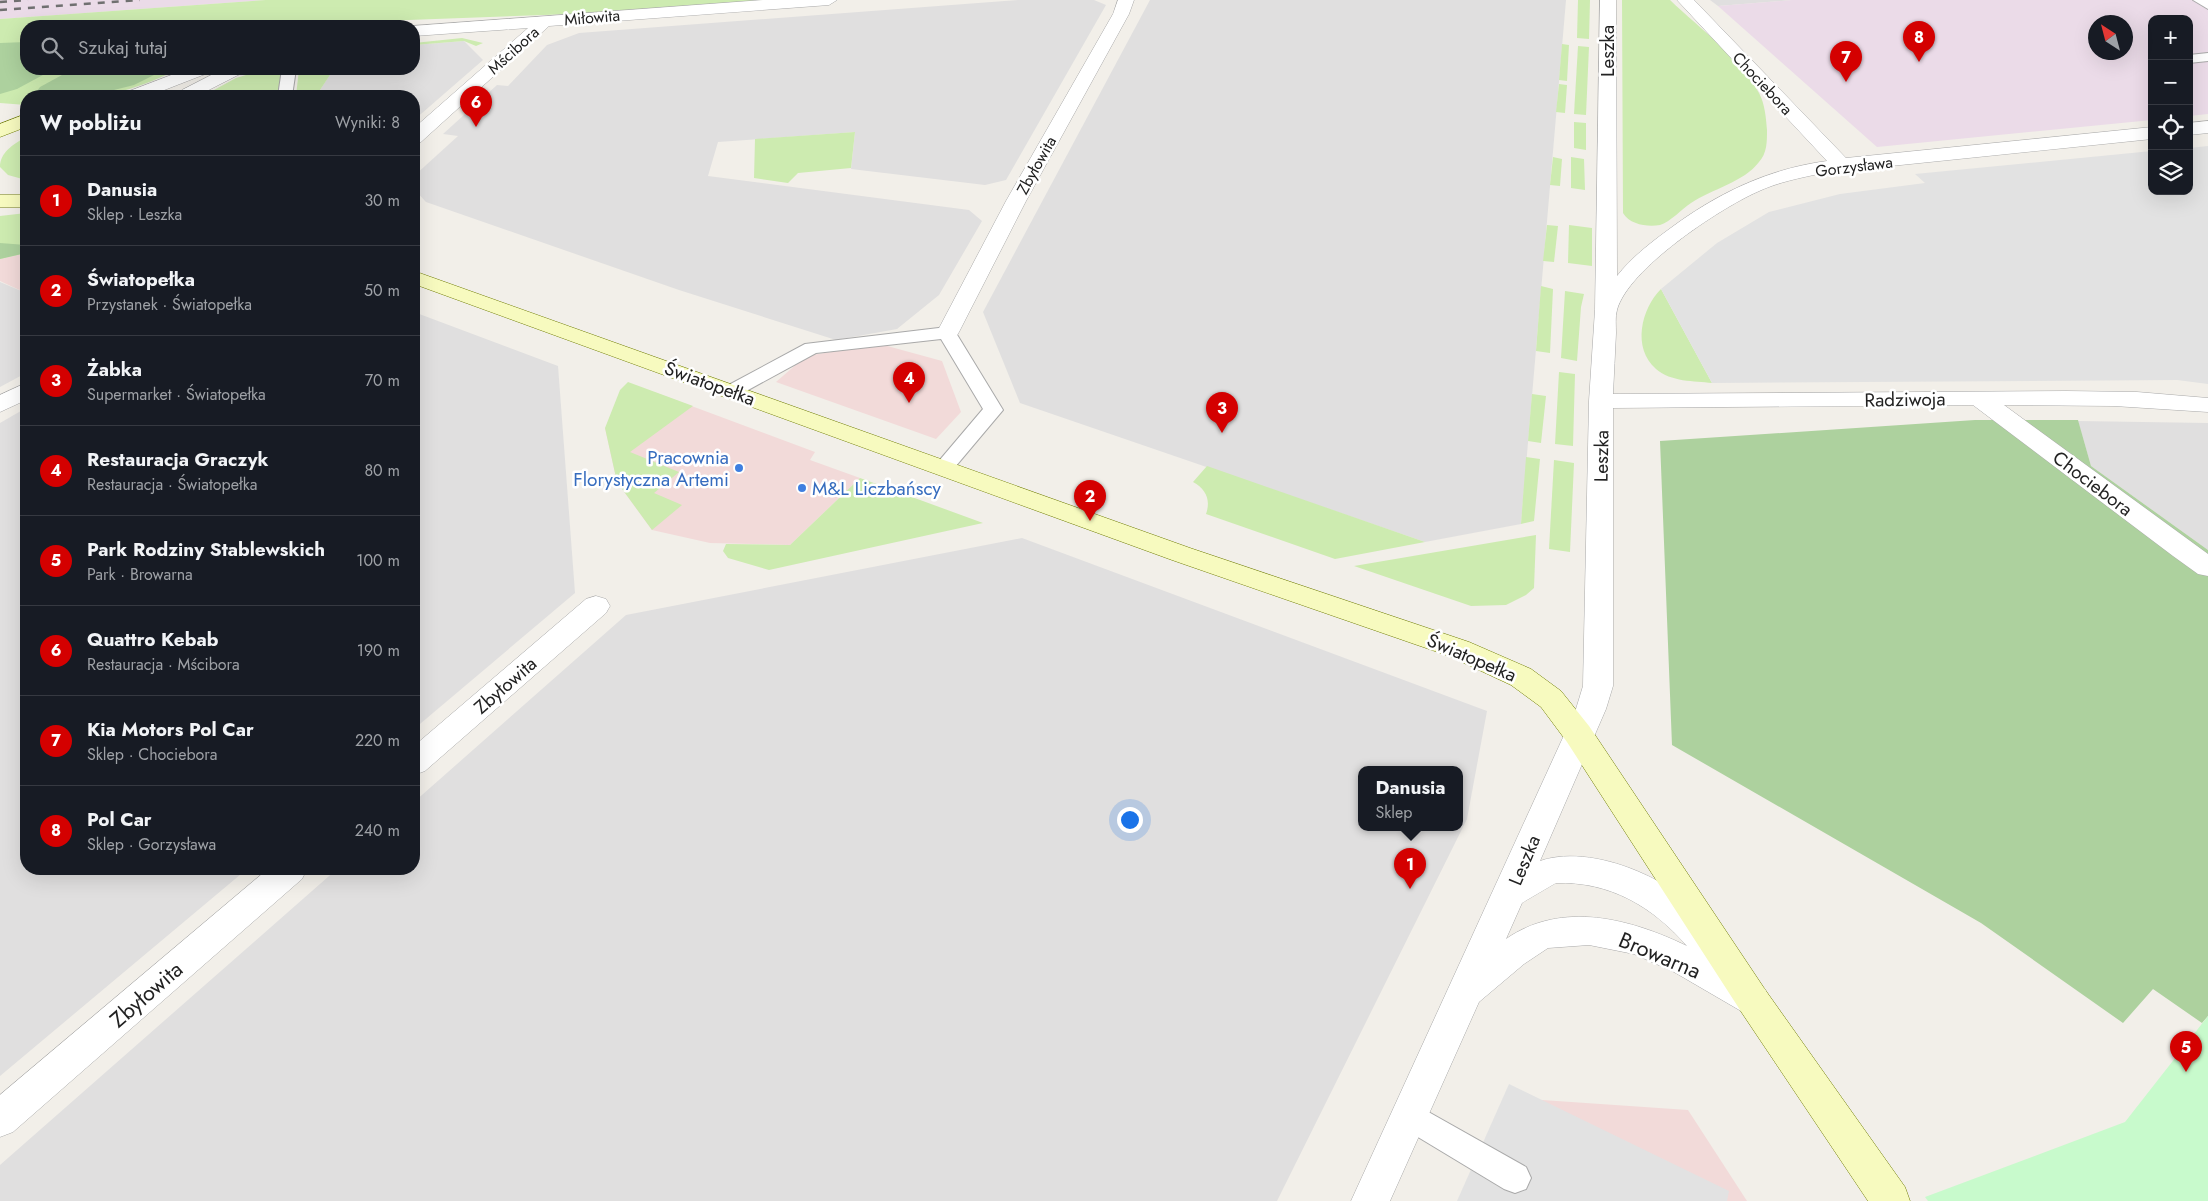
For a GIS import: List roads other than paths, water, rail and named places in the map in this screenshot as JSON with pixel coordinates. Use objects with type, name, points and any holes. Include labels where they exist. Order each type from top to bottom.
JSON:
[{"type":"street","name":"Miłowita","points":[[420,31],[830,0]]},
{"type":"street","name":"Zbyłowita","points":[[948,332],[1016,200],[1121,14],[1126,0]]},
{"type":"street","name":"Leszka","points":[[1370,1201],[1510,893],[1578,734],[1591,709],[1598,686],[1601,401],[1606,310],[1608,0]]},
{"type":"street","name":"Chociebora","points":[[1685,0],[1842,166]]},
{"type":"street","name":"Mścibora","points":[[420,133],[545,22]]},
{"type":"street","points":[[148,90],[187,75]]},
{"type":"street","points":[[196,90],[224,75]]},
{"type":"street","points":[[0,113],[20,114]]},
{"type":"street","points":[[0,131],[20,123]]},
{"type":"street","points":[[2193,129],[2208,127]]},
{"type":"street","name":"Gorzysława","points":[[1606,310],[1616,289],[1632,269],[1684,226],[1724,201],[1752,187],[1787,175],[1842,166],[2148,133]]},
{"type":"street","points":[[0,201],[20,201]]},
{"type":"street","name":"Światopełka","points":[[420,279],[1181,554],[1459,649],[1521,677],[1551,699],[1578,734]]},
{"type":"street","points":[[0,404],[20,393]]},
{"type":"street","name":"Chociebora","points":[[1979,398],[2182,550],[2208,567]]},
{"type":"street","name":"Radziwoja","points":[[1601,401],[1979,398],[2152,399],[2208,405]]},
{"type":"street","name":"Zbyłowita","points":[[420,758],[596,606]]},
{"type":"street","name":"Browarna","points":[[1578,734],[1753,1000],[1891,1201]]},
{"type":"street","name":"Leszka","points":[[1510,893],[1554,870],[1582,870],[1608,875],[1632,884],[1661,901],[1696,931],[1753,1000]]},
{"type":"street","name":"Zbyłowita","points":[[0,1119],[284,875]]},
{"type":"street","name":"Browarna","points":[[1462,997],[1502,961],[1542,935],[1577,930],[1627,936],[1686,962],[1753,1000]]},
{"type":"lane","points":[[2200,0],[2208,5]]},
{"type":"lane","points":[[2193,59],[2208,57]]},
{"type":"lane","points":[[286,90],[288,75]]},
{"type":"lane","points":[[732,391],[812,348],[948,332],[994,410],[943,468]]},
{"type":"lane","points":[[1409,1115],[1514,1178]]},
{"type":"railway","points":[[0,2],[28,0]]},
{"type":"railway","points":[[0,10],[140,0]]},
{"type":"place","name":"Pol Car","points":[[1919,62]]},
{"type":"place","name":"Kia Motors Pol Car","points":[[1846,82]]},
{"type":"place","name":"Quattro Kebab","points":[[476,127]]},
{"type":"place","name":"Restauracja Graczyk","points":[[909,403]]},
{"type":"place","name":"Żabka","points":[[1222,433]]},
{"type":"place","name":"Pracownia Florystyczna Artemi","points":[[739,468]]},
{"type":"place","name":"M&L Liczbańscy","points":[[802,488]]},
{"type":"place","name":"Światopełka","points":[[1090,521]]},
{"type":"place","name":"Danusia","points":[[1410,889]]},
{"type":"place","name":"Park Rodziny Stablewskich","points":[[2186,1072]]}]
